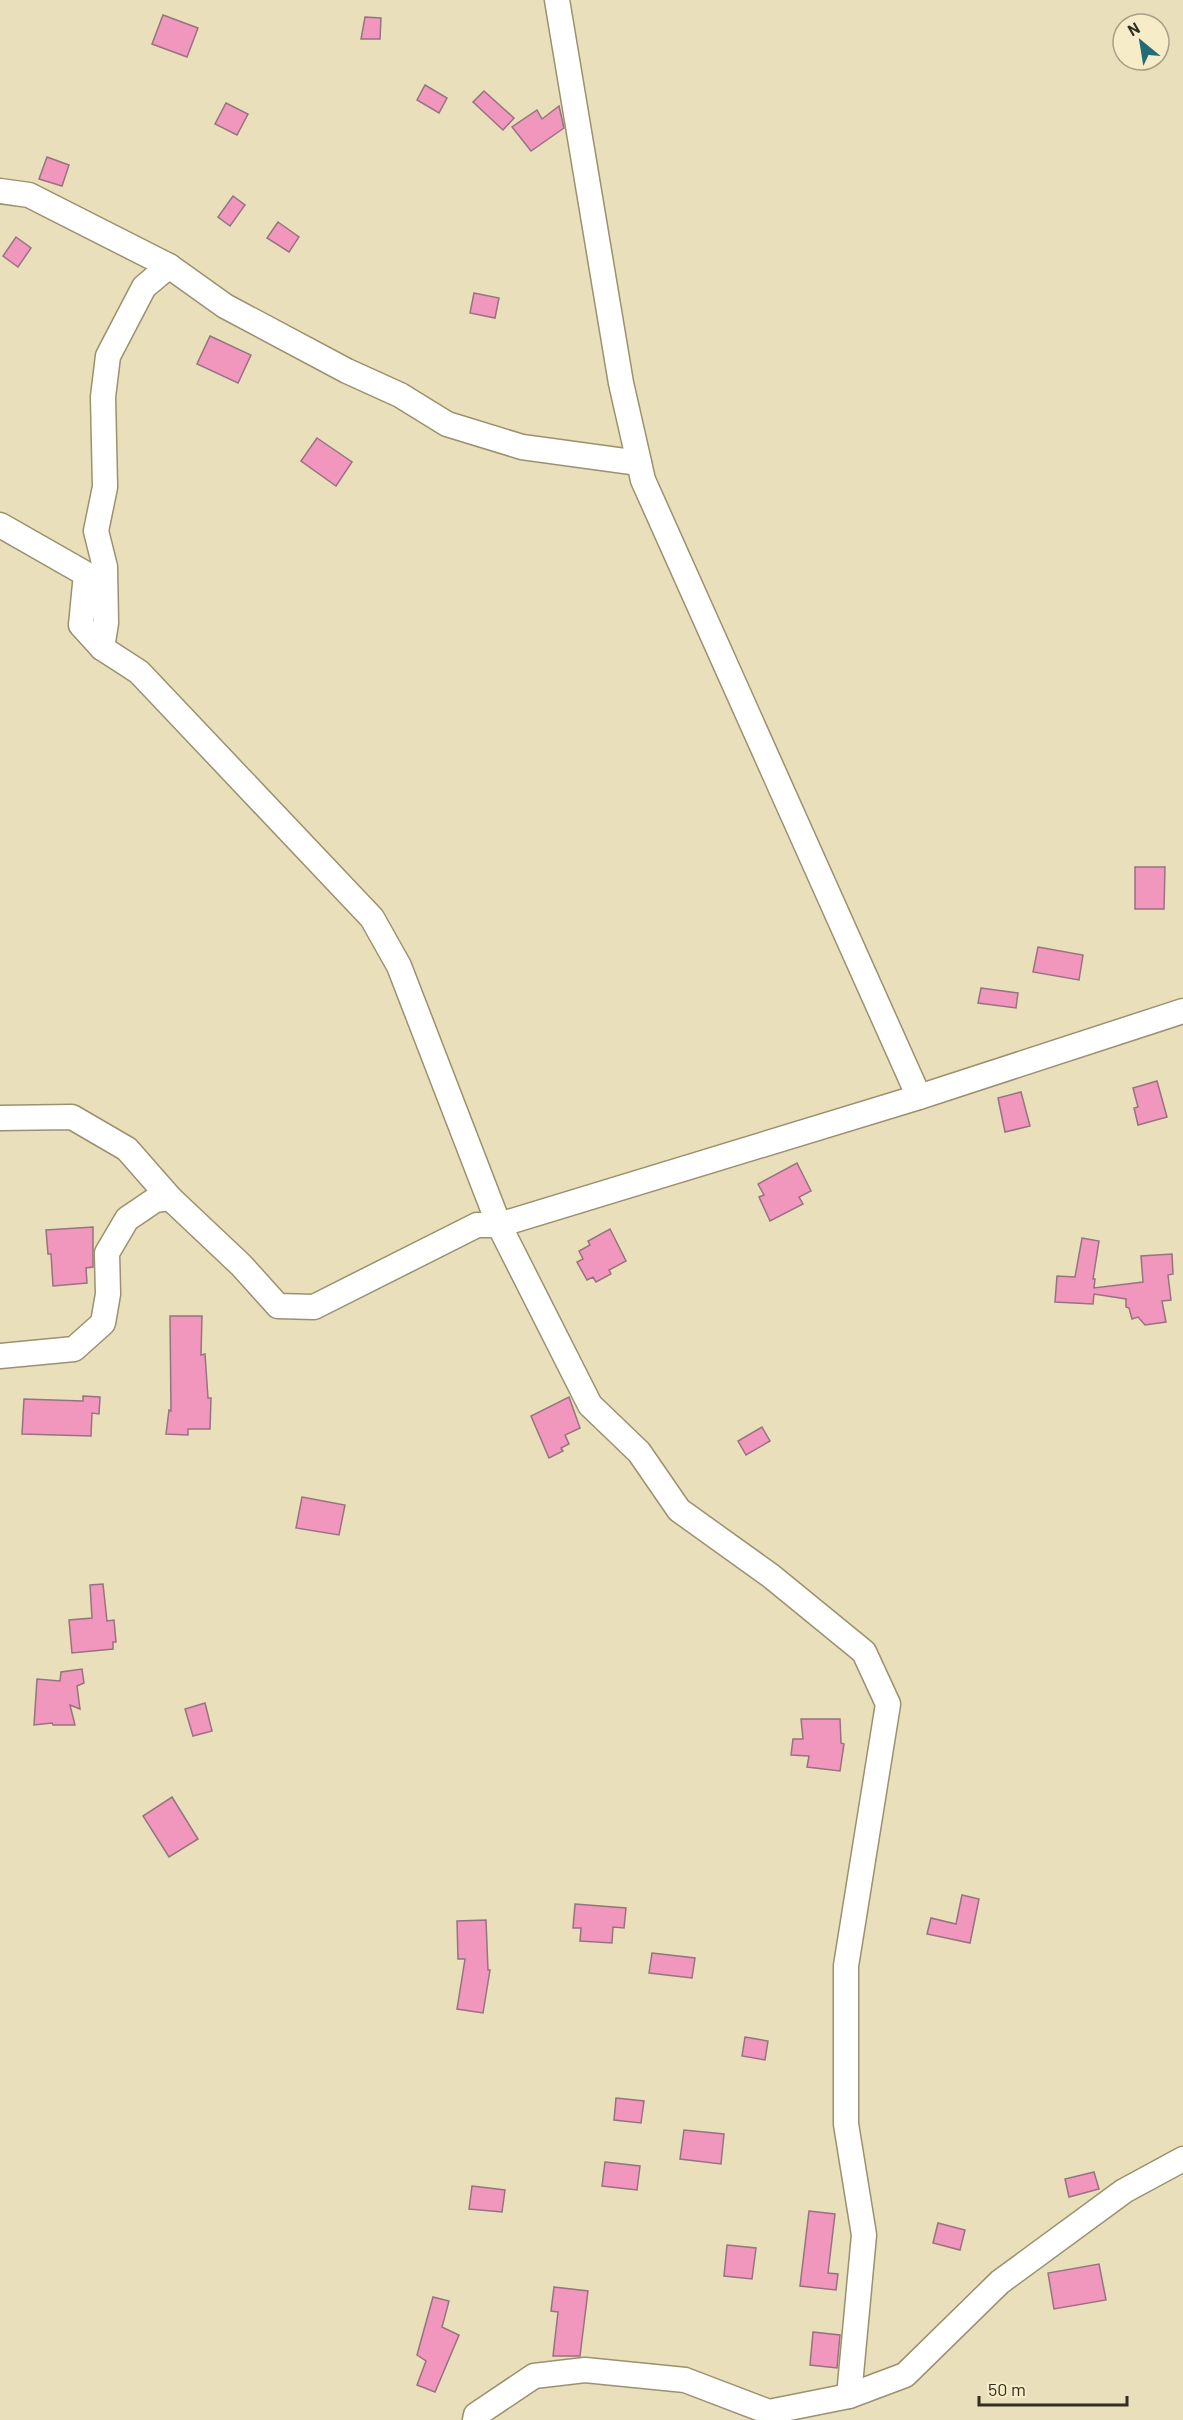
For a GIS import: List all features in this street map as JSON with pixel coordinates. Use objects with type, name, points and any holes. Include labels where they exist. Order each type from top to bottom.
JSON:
[{"type":"street","points":[[557,0],[621,383],[643,480],[919,1097]]},
{"type":"street","points":[[0,191],[29,195],[169,266],[225,306],[347,371],[400,395],[447,424],[522,447],[639,463]]},
{"type":"street","points":[[102,648],[106,622],[105,567],[96,531],[105,487],[103,397],[108,356],[144,287],[169,266]]},
{"type":"street","points":[[0,525],[86,574],[81,624],[102,648],[139,672],[372,918],[399,966],[499,1225],[590,1405],[639,1452],[679,1510],[771,1576],[864,1652],[888,1704],[846,1966],[846,2124],[864,2235],[849,2396]]},
{"type":"street","points":[[0,1118],[72,1117],[127,1149],[170,1198],[241,1266],[278,1306],[314,1307],[477,1225],[499,1225],[919,1097],[1183,1011]]},
{"type":"street","points":[[0,1356],[74,1349],[103,1323],[108,1294],[107,1253],[127,1219],[155,1200],[170,1198]]},
{"type":"street","points":[[475,2420],[476,2415],[534,2376],[585,2370],[685,2380],[769,2412],[849,2396],[905,2375],[1000,2283],[1124,2191],[1183,2159]]},
{"type":"building","points":[[163,15],[198,28],[187,57],[152,44]]},
{"type":"building","points":[[365,17],[381,18],[380,39],[361,39]]},
{"type":"building","points":[[425,85],[447,98],[439,113],[417,100]]},
{"type":"building","points":[[484,91],[514,118],[503,130],[473,102]]},
{"type":"building","points":[[226,103],[248,114],[237,135],[215,124]]},
{"type":"building","points":[[559,106],[564,128],[531,151],[512,127],[537,110],[542,119]]},
{"type":"building","points":[[47,157],[69,165],[62,186],[39,179]]},
{"type":"building","points":[[233,196],[245,205],[230,226],[218,217]]},
{"type":"building","points":[[278,222],[299,237],[289,252],[267,238]]},
{"type":"building","points":[[16,237],[31,248],[18,267],[3,256]]},
{"type":"building","points":[[474,293],[499,298],[495,318],[470,313]]},
{"type":"building","points":[[210,336],[251,355],[238,383],[197,364]]},
{"type":"building","points":[[317,438],[352,462],[336,486],[301,461]]},
{"type":"building","points":[[1135,867],[1165,867],[1164,909],[1135,909]]},
{"type":"building","points":[[1038,947],[1083,955],[1079,980],[1033,972]]},
{"type":"building","points":[[981,988],[1018,993],[1016,1008],[978,1003]]},
{"type":"building","points":[[1157,1081],[1167,1117],[1138,1125],[1134,1108],[1138,1107],[1133,1088]]},
{"type":"building","points":[[1021,1092],[1030,1126],[1005,1132],[998,1098]]},
{"type":"building","points":[[797,1163],[811,1191],[799,1197],[803,1204],[770,1221],[759,1197],[764,1195],[758,1184]]},
{"type":"building","points":[[93,1227],[93,1267],[86,1268],[87,1283],[53,1286],[51,1254],[48,1254],[46,1230]]},
{"type":"building","points":[[610,1229],[626,1261],[609,1270],[611,1274],[596,1282],[593,1277],[587,1280],[577,1262],[583,1259],[579,1251],[590,1245],[588,1241]]},
{"type":"building","points":[[1082,1238],[1099,1241],[1093,1279],[1095,1279],[1094,1288],[1143,1282],[1141,1256],[1172,1254],[1173,1274],[1168,1275],[1171,1300],[1162,1301],[1166,1322],[1145,1325],[1138,1317],[1132,1319],[1129,1308],[1126,1307],[1126,1299],[1094,1294],[1093,1304],[1055,1302],[1057,1276],[1075,1277]]},
{"type":"building","points":[[170,1316],[202,1316],[201,1355],[205,1354],[208,1398],[211,1398],[210,1429],[188,1429],[188,1435],[166,1434],[169,1410],[171,1411]]},
{"type":"building","points":[[83,1396],[100,1397],[99,1414],[92,1413],[91,1436],[22,1434],[24,1399],[83,1401]]},
{"type":"building","points":[[569,1397],[580,1428],[565,1435],[569,1444],[561,1448],[563,1451],[549,1458],[531,1416]]},
{"type":"building","points":[[762,1427],[770,1441],[746,1455],[738,1441]]},
{"type":"building","points":[[302,1497],[345,1505],[339,1535],[296,1528]]},
{"type":"building","points":[[103,1584],[107,1621],[114,1620],[116,1642],[113,1642],[113,1649],[72,1653],[69,1620],[92,1618],[90,1585]]},
{"type":"building","points":[[82,1669],[84,1683],[77,1686],[80,1709],[70,1705],[75,1725],[53,1725],[52,1723],[34,1725],[37,1679],[60,1681],[61,1672]]},
{"type":"building","points":[[205,1703],[212,1731],[193,1736],[185,1709]]},
{"type":"building","points":[[801,1719],[840,1719],[841,1743],[844,1744],[840,1771],[807,1767],[809,1756],[791,1755],[793,1739],[803,1739]]},
{"type":"building","points":[[172,1797],[198,1839],[169,1857],[143,1816]]},
{"type":"building","points":[[962,1895],[979,1899],[970,1943],[927,1934],[931,1918],[956,1924]]},
{"type":"building","points":[[575,1904],[626,1908],[624,1928],[613,1927],[612,1943],[580,1941],[581,1928],[573,1928]]},
{"type":"building","points":[[486,1920],[488,1970],[490,1970],[483,2013],[457,2009],[465,1959],[458,1959],[457,1921]]},
{"type":"building","points":[[652,1953],[695,1958],[692,1978],[649,1973]]},
{"type":"building","points":[[745,2037],[768,2041],[765,2060],[742,2056]]},
{"type":"building","points":[[616,2098],[644,2101],[641,2123],[614,2120]]},
{"type":"building","points":[[684,2130],[724,2134],[721,2164],[680,2159]]},
{"type":"building","points":[[605,2162],[640,2166],[637,2190],[602,2186]]},
{"type":"building","points":[[1094,2172],[1099,2189],[1069,2197],[1065,2179]]},
{"type":"building","points":[[472,2186],[505,2190],[502,2212],[469,2209]]},
{"type":"building","points":[[809,2211],[835,2214],[828,2273],[838,2274],[836,2290],[800,2286]]},
{"type":"building","points":[[938,2223],[965,2230],[960,2250],[933,2243]]},
{"type":"building","points":[[727,2245],[756,2248],[752,2279],[724,2276]]},
{"type":"building","points":[[1099,2264],[1106,2300],[1054,2309],[1048,2273]]},
{"type":"building","points":[[554,2287],[588,2291],[580,2356],[553,2356],[558,2312],[551,2311]]},
{"type":"building","points":[[433,2297],[449,2301],[442,2327],[459,2335],[435,2392],[417,2385],[426,2361],[417,2355]]},
{"type":"building","points":[[813,2332],[840,2335],[837,2368],[810,2365]]}]
